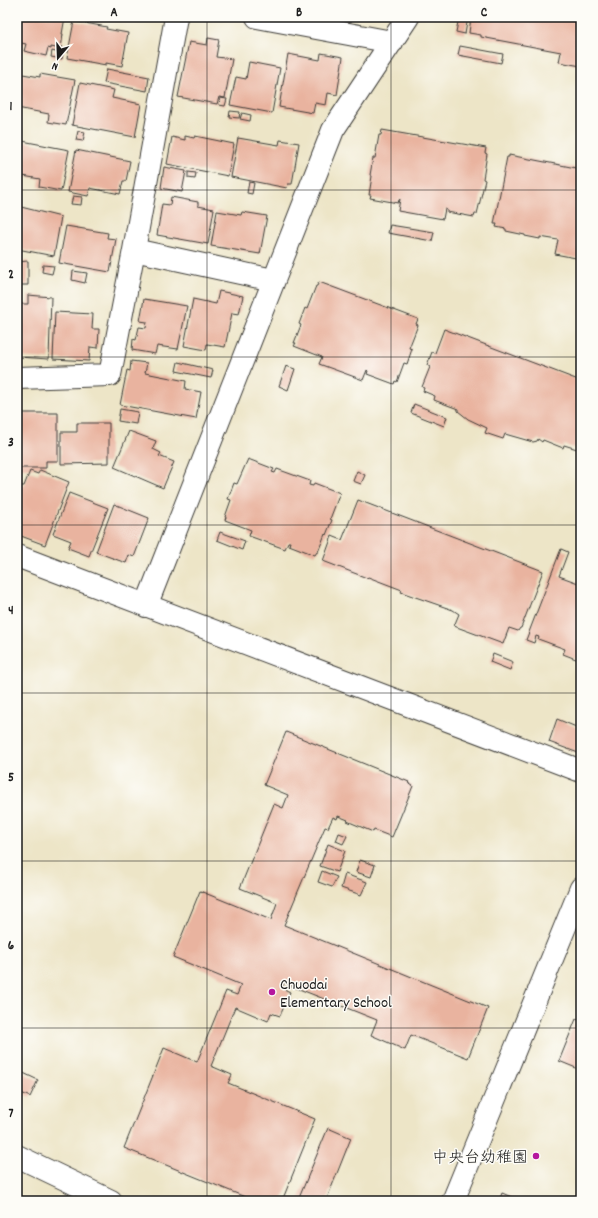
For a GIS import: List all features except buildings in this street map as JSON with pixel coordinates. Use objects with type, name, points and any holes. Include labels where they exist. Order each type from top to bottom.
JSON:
[{"type":"street","points":[[17,378],[110,376],[176,17]]},
{"type":"street","points":[[257,17],[392,42]]},
{"type":"street","points":[[146,606],[332,130],[408,17]]},
{"type":"street","points":[[134,250],[273,280]]},
{"type":"street","points":[[17,556],[581,771]]},
{"type":"street","points":[[454,1201],[581,888]]},
{"type":"street","points":[[17,1156],[111,1201]]},
{"type":"place","name":"Chuodai Elementary School","points":[[272,992]]},
{"type":"place","name":"中央台幼稚園","points":[[536,1156]]}]
